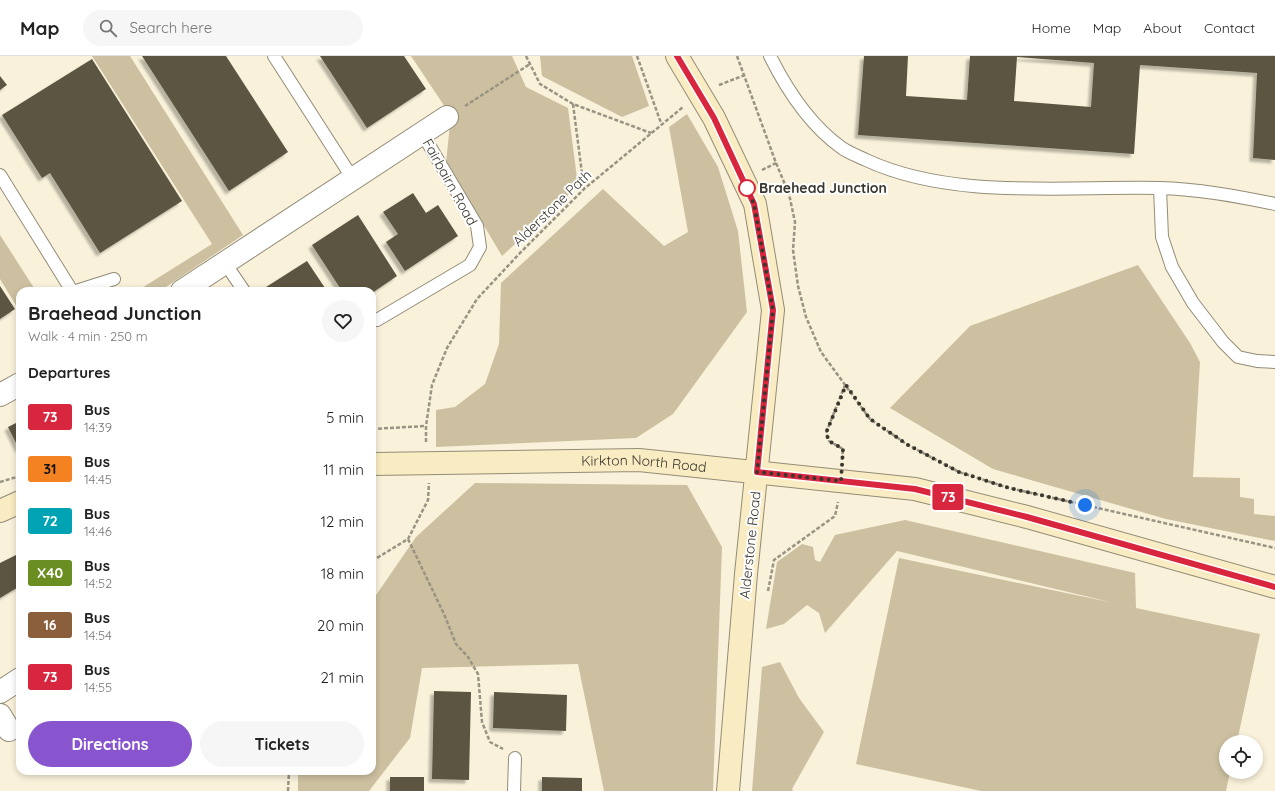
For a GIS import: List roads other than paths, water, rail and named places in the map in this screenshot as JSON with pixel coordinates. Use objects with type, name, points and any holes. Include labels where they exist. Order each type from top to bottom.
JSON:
[{"type":"main road","name":"Alderstone Road","points":[[677,56],[714,118],[754,204],[773,310],[731,741],[728,791]]},
{"type":"main road","name":"Kirkton North Road","points":[[376,464],[639,460],[915,489],[1027,517],[1275,587]]},
{"type":"main road","points":[[0,511],[16,504]]},
{"type":"street","name":"Fairbairn Road","points":[[188,287],[448,117]]},
{"type":"street","points":[[0,394],[16,386]]},
{"type":"street","points":[[0,692],[16,682]]},
{"type":"lane","points":[[274,56],[354,179]]},
{"type":"lane","points":[[770,56],[783,81],[808,116],[842,149],[884,168],[931,181],[1010,188],[1160,188],[1218,192],[1275,204]]},
{"type":"lane","name":"Fairbairn Road","points":[[377,320],[470,265],[480,247],[477,226],[422,133]]},
{"type":"lane","points":[[0,175],[70,287]]},
{"type":"lane","points":[[1160,188],[1162,237],[1172,267],[1193,303],[1223,342],[1238,357],[1257,361],[1275,362]]},
{"type":"lane","points":[[225,263],[241,287]]},
{"type":"lane","points":[[90,287],[114,280]]},
{"type":"lane","points":[[514,791],[515,758]]},
{"type":"place","name":"Braehead Junction","points":[[747,188]]}]
